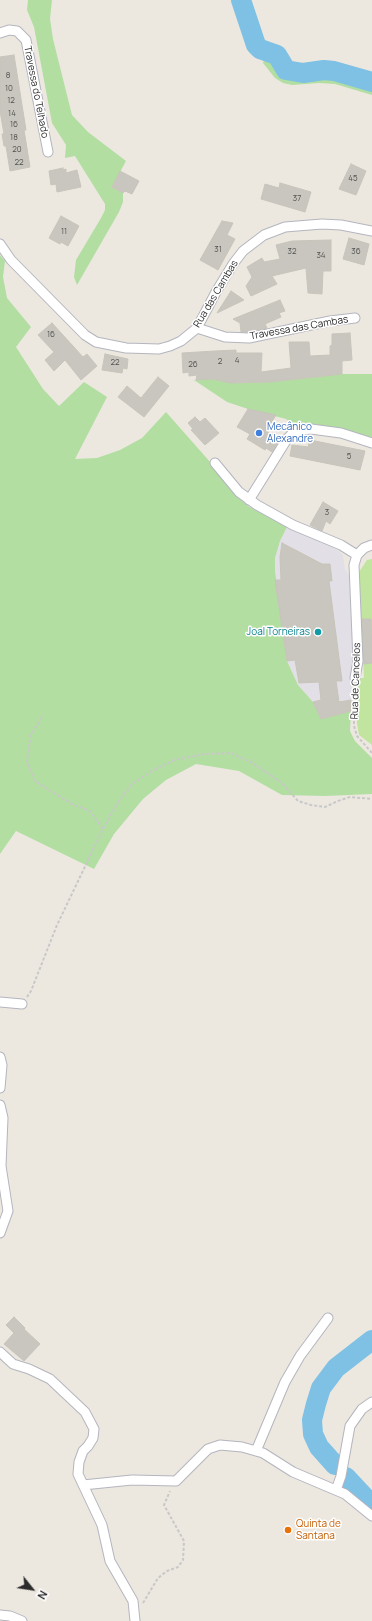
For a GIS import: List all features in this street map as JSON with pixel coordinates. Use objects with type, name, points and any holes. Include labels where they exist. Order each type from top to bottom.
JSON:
[{"type":"street","name":"Travessa do Telhado","points":[[0,33],[9,30],[17,30],[26,40],[48,152]]},
{"type":"street","name":"Rua das Cambas","points":[[0,244],[10,260],[85,335],[96,342],[126,348],[159,349],[181,341],[197,328],[233,264],[243,251],[264,234],[285,227],[322,224],[341,225],[372,231]]},
{"type":"street","name":"Travessa das Cambas","points":[[197,328],[225,337],[249,338],[330,321],[355,318]]},
{"type":"street","points":[[249,500],[287,439],[293,433],[311,429],[341,433],[372,443]]},
{"type":"street","points":[[215,462],[239,492],[249,500],[293,525],[345,547],[357,555],[364,548],[372,545]]},
{"type":"street","name":"Rua de Cancelos","points":[[355,678],[358,661],[354,565],[357,555]]},
{"type":"street","points":[[0,1002],[22,1004]]},
{"type":"street","points":[[0,1057],[2,1065],[0,1088]]},
{"type":"street","points":[[0,1105],[3,1118],[1,1166],[8,1211],[0,1233]]},
{"type":"street","points":[[256,1451],[284,1382],[300,1356],[328,1318]]},
{"type":"street","points":[[0,1352],[12,1364],[29,1369],[50,1379],[85,1412],[94,1429],[93,1438],[83,1451],[79,1462],[78,1474],[102,1525],[110,1561],[133,1601],[135,1618]]},
{"type":"street","points":[[336,1490],[341,1476],[350,1426],[362,1409],[372,1402]]},
{"type":"street","points":[[83,1484],[132,1480],[176,1481],[208,1449],[220,1444],[242,1447],[263,1453],[293,1472],[345,1494],[372,1516]]},
{"type":"street","points":[[0,1615],[10,1616],[22,1621]]},
{"type":"path","name":"Rua de Cancelos","points":[[355,678],[353,710],[354,726],[357,736],[372,753]]},
{"type":"path","points":[[43,715],[31,735],[27,760],[35,781],[72,804],[90,811],[103,829]]},
{"type":"path","points":[[22,1004],[31,991],[57,925],[103,829],[118,802],[132,784],[150,772],[174,760],[204,754],[230,753],[251,762],[282,783],[298,801],[325,807],[350,797],[372,799]]},
{"type":"path","points":[[135,1618],[158,1578],[167,1571],[178,1567],[183,1560],[184,1541],[164,1505],[176,1481]]},
{"type":"shaded area","points":[[287,527],[336,549],[343,555],[345,569],[349,575],[354,654],[351,700],[321,719],[313,702],[298,685],[287,661],[275,571],[275,558],[280,541]]},
{"type":"green space","points":[[28,0],[52,0],[50,19],[53,39],[72,115],[88,132],[126,161],[112,187],[123,193],[123,202],[119,212],[77,285],[74,277],[76,260],[101,218],[105,210],[105,204],[75,156],[65,158],[66,145],[52,123],[34,27],[27,10]]},
{"type":"green space","points":[[266,54],[276,59],[284,73],[292,76],[333,74],[369,83],[372,85],[372,95],[335,84],[319,83],[292,85],[283,83],[275,78],[263,63]]},
{"type":"green space","points":[[0,255],[5,261],[3,277],[7,298],[31,327],[16,347],[43,389],[59,406],[84,382],[107,397],[75,459],[97,458],[120,450],[142,438],[166,412],[211,463],[235,494],[248,506],[287,527],[280,541],[275,558],[275,571],[287,661],[298,685],[313,702],[321,719],[351,711],[350,731],[355,741],[372,758],[372,794],[325,796],[282,795],[239,771],[196,764],[166,780],[143,799],[114,834],[94,869],[16,831],[0,854]]},
{"type":"green space","points":[[342,374],[372,374],[372,438],[314,424],[296,427],[286,419],[227,402],[194,380],[212,379],[236,383],[270,382]]},
{"type":"green space","points":[[372,559],[372,745],[359,735],[356,708],[358,678],[364,678],[359,572],[367,560]]},
{"type":"building","points":[[14,55],[26,130],[24,130],[30,167],[10,171],[6,146],[4,146],[2,134],[4,134],[0,111],[0,57]]},
{"type":"building","points":[[351,164],[366,171],[356,195],[339,189]]},
{"type":"building","points":[[63,168],[63,170],[66,169],[66,173],[77,170],[81,187],[57,192],[56,184],[51,185],[49,171]]},
{"type":"building","points":[[120,171],[139,181],[132,194],[125,191],[123,193],[112,187]]},
{"type":"building","points":[[280,183],[311,192],[305,212],[261,199],[265,184],[279,188]]},
{"type":"building","points":[[61,216],[79,226],[68,246],[61,242],[60,244],[49,238]]},
{"type":"building","points":[[222,221],[233,223],[227,235],[235,239],[218,270],[200,260]]},
{"type":"building","points":[[349,238],[369,244],[364,265],[343,259]]},
{"type":"building","points":[[331,240],[331,271],[323,271],[322,294],[308,293],[306,268],[272,276],[277,284],[251,296],[246,286],[252,277],[247,267],[262,258],[264,262],[280,259],[276,245],[292,241]]},
{"type":"building","points":[[231,291],[244,300],[217,313]]},
{"type":"building","points":[[280,300],[285,311],[279,313],[281,317],[265,324],[267,328],[241,332],[240,323],[233,319]]},
{"type":"building","points":[[52,323],[83,357],[87,354],[97,366],[81,380],[65,360],[54,371],[45,360],[54,352],[38,335]]},
{"type":"building","points":[[350,333],[352,360],[342,361],[342,374],[270,382],[231,383],[212,379],[196,380],[197,375],[189,376],[189,372],[183,373],[182,353],[236,350],[236,353],[262,353],[261,372],[291,368],[289,342],[309,342],[310,356],[330,355],[332,334]]},
{"type":"building","points":[[105,354],[128,359],[127,369],[123,368],[122,373],[102,370]]},
{"type":"building","points":[[158,377],[169,386],[144,417],[118,397],[127,386],[141,398]]},
{"type":"building","points":[[248,409],[276,415],[268,428],[270,429],[268,432],[280,439],[272,452],[266,448],[265,450],[247,439],[250,434],[237,427]]},
{"type":"building","points":[[195,417],[200,422],[205,418],[219,433],[205,445],[191,430],[193,429],[188,423]]},
{"type":"building","points":[[310,440],[365,451],[360,470],[290,456],[292,445],[308,447]]},
{"type":"building","points":[[323,502],[338,511],[330,524],[326,521],[322,531],[310,525]]},
{"type":"building","points":[[282,543],[322,564],[330,564],[332,581],[329,581],[342,681],[336,681],[339,702],[351,700],[351,711],[321,719],[313,702],[321,700],[319,682],[299,683],[295,660],[287,661],[275,580],[281,580],[280,557]]},
{"type":"building","points":[[362,619],[371,619],[372,663],[364,664]]},
{"type":"building","points":[[14,1317],[40,1344],[24,1361],[4,1344],[14,1333],[6,1325]]},
{"type":"waterway","points":[[241,0],[256,45],[260,49],[277,55],[286,70],[303,73],[324,70],[334,71],[372,82]]},
{"type":"waterway","points":[[335,1465],[319,1447],[313,1434],[312,1420],[316,1404],[321,1388],[336,1368],[372,1340]]},
{"type":"waterway","points":[[346,1477],[372,1505]]},
{"type":"place","name":"Mecânico Alexandre","points":[[259,433]]},
{"type":"place","name":"Joal Torneiras","points":[[318,632]]},
{"type":"place","name":"Quinta de Santana","points":[[288,1530]]}]
